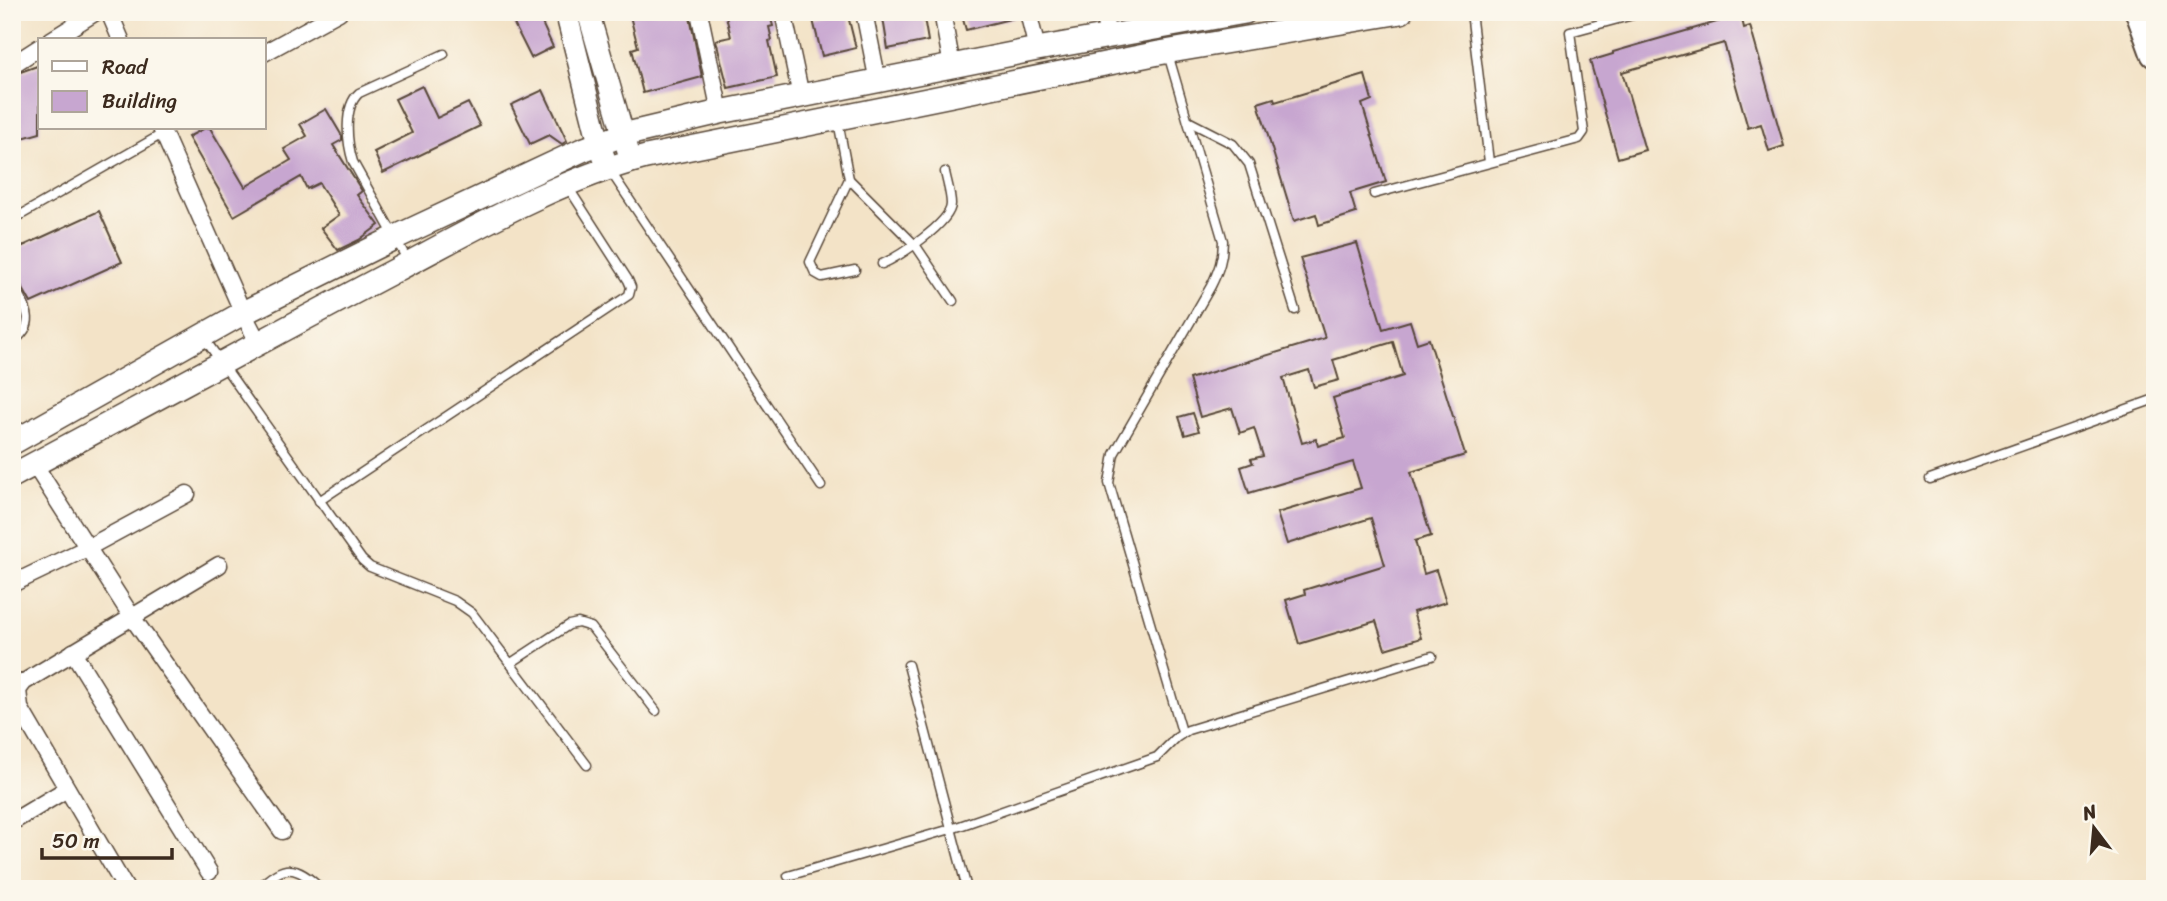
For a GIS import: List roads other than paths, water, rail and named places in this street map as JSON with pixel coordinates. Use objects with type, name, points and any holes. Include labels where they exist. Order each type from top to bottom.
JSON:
[{"type":"highway","points":[[2140,12],[2155,53]]},
{"type":"main road","points":[[12,443],[243,313],[394,238],[599,143],[720,112],[1108,36],[1176,19],[1245,12]]},
{"type":"main road","points":[[12,476],[409,263],[566,185],[608,168],[631,161],[1167,51],[1401,12]]},
{"type":"street","points":[[54,38],[96,12]]},
{"type":"street","points":[[108,12],[120,38]]},
{"type":"street","points":[[266,52],[339,12]]},
{"type":"street","points":[[566,12],[599,143],[608,168]]},
{"type":"street","points":[[588,12],[631,161]]},
{"type":"street","points":[[699,12],[720,112]]},
{"type":"street","points":[[783,12],[800,96]]},
{"type":"street","points":[[864,12],[878,82]]},
{"type":"street","points":[[942,12],[952,66]]},
{"type":"street","points":[[1028,12],[1037,48]]},
{"type":"street","points":[[1103,12],[1108,36]]},
{"type":"street","points":[[1167,51],[1176,19]]},
{"type":"street","points":[[12,65],[38,48]]},
{"type":"street","points":[[162,130],[258,342]]},
{"type":"street","points":[[34,464],[132,617],[282,831]]},
{"type":"street","points":[[12,584],[87,548],[187,494]]},
{"type":"street","points":[[127,889],[20,708],[18,690],[24,682],[219,565]]},
{"type":"street","points":[[73,652],[209,872]]},
{"type":"street","points":[[12,822],[67,789]]},
{"type":"lane","points":[[1471,12],[1489,162]]},
{"type":"lane","points":[[1374,194],[1579,139],[1584,132],[1570,32],[1644,12]]},
{"type":"lane","points":[[1167,51],[1223,241],[1223,255],[1211,286],[1114,454],[1109,483],[1182,733]]},
{"type":"lane","points":[[409,263],[353,162],[350,153],[349,108],[352,99],[359,93],[444,54]]},
{"type":"lane","points":[[837,118],[849,179],[916,246],[953,301]]},
{"type":"lane","points":[[1188,121],[1233,144],[1249,164],[1294,310]]},
{"type":"lane","points":[[12,220],[162,130]]},
{"type":"lane","points":[[608,168],[821,486]]},
{"type":"lane","points":[[882,264],[916,246],[950,209],[944,172]]},
{"type":"lane","points":[[849,179],[810,262],[815,273],[822,277],[855,270]]},
{"type":"lane","points":[[319,501],[629,295],[631,287],[628,280],[566,185]]},
{"type":"lane","points":[[12,283],[26,308],[29,320],[24,334],[12,342]]},
{"type":"lane","points":[[202,335],[362,561],[370,567],[464,606],[472,613],[587,765]]},
{"type":"lane","points":[[1930,479],[2155,399]]},
{"type":"lane","points":[[511,663],[569,625],[585,623],[656,710]]},
{"type":"lane","points":[[788,876],[951,830],[1157,757],[1182,733],[1432,656]]},
{"type":"lane","points":[[908,665],[967,889]]},
{"type":"lane","points":[[258,889],[272,875],[291,869],[306,875],[321,889]]}]
